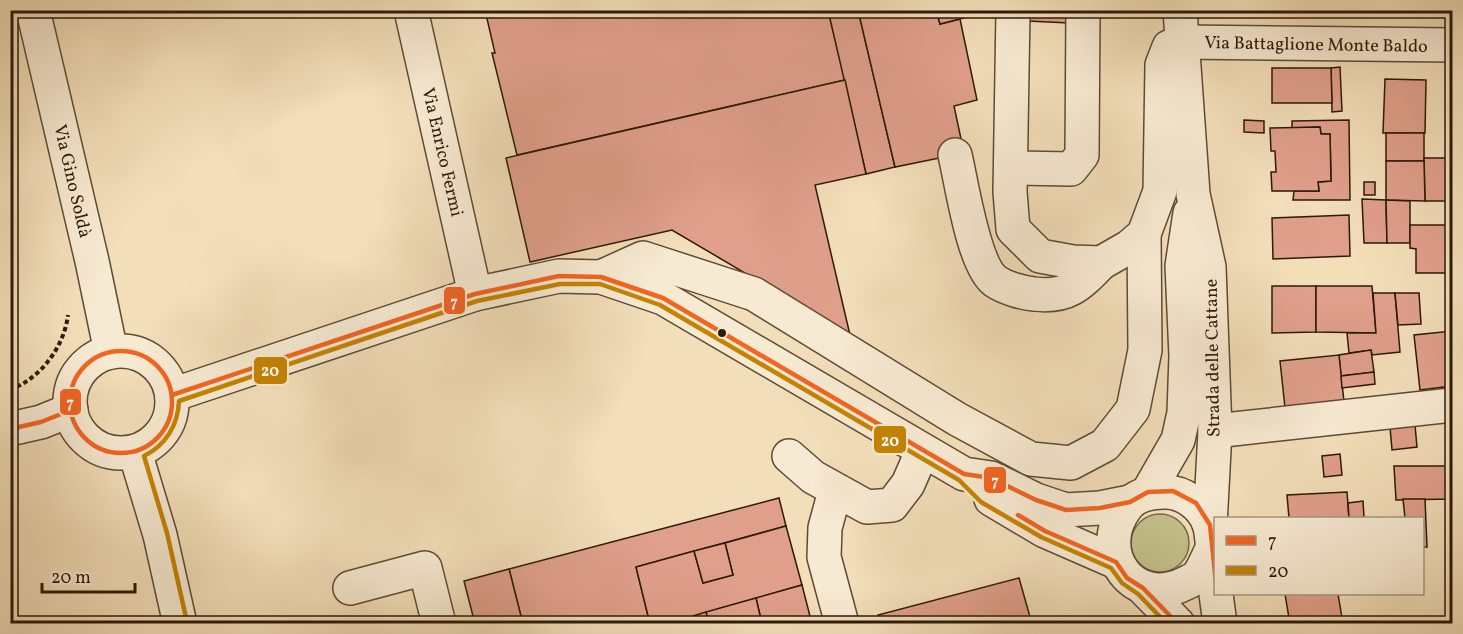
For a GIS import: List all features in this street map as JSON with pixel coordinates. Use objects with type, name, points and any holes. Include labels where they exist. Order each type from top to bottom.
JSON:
[{"type":"street","name":"Via Gino Soldà","points":[[33,10],[111,352]]},
{"type":"street","name":"Via Enrico Fermi","points":[[411,10],[475,294]]},
{"type":"street","points":[[1013,10],[1011,168],[1013,229],[1040,256],[1073,262],[1101,263]]},
{"type":"street","points":[[1011,168],[1071,168],[1082,155],[1083,10]]},
{"type":"street","points":[[601,277],[643,258],[754,294],[957,418],[1031,459],[1071,463],[1106,445],[1133,409],[1146,350],[1144,234],[1160,191],[1162,65],[1180,26]]},
{"type":"street","name":"Via Battaglione Monte Baldo","points":[[1180,26],[1452,45]]},
{"type":"street","name":"Strada delle Cattane","points":[[1180,26],[1193,194],[1209,267],[1215,432],[1210,538],[1214,578]]},
{"type":"street","points":[[955,155],[977,251],[995,281],[1024,293],[1056,296],[1081,284],[1101,263],[1129,247],[1144,234]]},
{"type":"street","name":"Strada delle Cattane","points":[[1139,497],[1178,440],[1184,413],[1186,356],[1182,266],[1193,194]]},
{"type":"street","points":[[172,395],[475,294],[559,276],[601,277],[663,298],[922,452],[964,474],[985,496],[1045,531],[1116,562]]},
{"type":"street","points":[[111,352],[132,352],[151,360],[165,375],[172,395],[170,419],[164,430],[147,447],[135,452],[110,452],[99,448],[80,432],[71,410],[71,394],[76,380],[96,357],[111,352]]},
{"type":"street","points":[[1215,432],[1452,405]]},
{"type":"street","points":[[10,429],[41,422],[71,410]]},
{"type":"street","points":[[135,452],[160,535],[180,624]]},
{"type":"street","points":[[789,456],[813,477],[867,507],[892,505],[908,484],[922,452]]},
{"type":"street","points":[[964,474],[991,478],[1036,500],[1066,510],[1100,508],[1139,497],[1173,491],[1196,503],[1210,538],[1197,577],[1172,590],[1143,588]]},
{"type":"street","points":[[835,490],[825,528],[825,557],[842,624]]},
{"type":"street","points":[[1139,497],[1116,519],[1112,541],[1116,562],[1127,578],[1143,588],[1178,624]]},
{"type":"street","points":[[350,588],[425,568],[439,624]]},
{"type":"street","points":[[1216,595],[1220,624]]},
{"type":"path","points":[[10,390],[31,378],[60,345],[69,310]]},
{"type":"shaded area","points":[[1160,514],[1171,516],[1184,527],[1189,543],[1187,554],[1176,567],[1160,572],[1149,570],[1136,559],[1131,543],[1133,532],[1144,519]]},
{"type":"building","points":[[485,10],[828,10],[845,80],[517,155],[492,53],[495,53]]},
{"type":"building","points":[[828,10],[858,10],[895,167],[866,174]]},
{"type":"building","points":[[858,10],[936,10],[940,24],[960,19],[977,100],[954,106],[964,153],[895,167]]},
{"type":"building","points":[[936,10],[978,10],[979,14],[940,24]]},
{"type":"building","points":[[1029,10],[1070,13],[1069,23],[1028,21]]},
{"type":"building","points":[[1266,10],[1313,10],[1313,15],[1267,15]]},
{"type":"building","points":[[1340,67],[1342,111],[1332,112],[1331,68]]},
{"type":"building","points":[[1272,68],[1331,68],[1332,103],[1272,103]]},
{"type":"building","points":[[1385,79],[1426,80],[1425,133],[1383,133]]},
{"type":"building","points":[[845,80],[866,174],[815,185],[850,335],[672,230],[530,262],[506,158]]},
{"type":"building","points":[[1244,120],[1264,121],[1264,133],[1244,132]]},
{"type":"building","points":[[1349,120],[1350,200],[1293,200],[1294,191],[1319,191],[1318,182],[1331,181],[1330,134],[1321,134],[1320,127],[1292,128],[1292,121]]},
{"type":"building","points":[[1320,127],[1321,134],[1330,134],[1331,181],[1318,182],[1319,191],[1272,191],[1271,172],[1276,172],[1275,151],[1271,151],[1270,128]]},
{"type":"building","points":[[1386,133],[1424,133],[1424,161],[1386,161]]},
{"type":"building","points":[[1424,158],[1446,158],[1446,201],[1425,201]]},
{"type":"building","points":[[1386,161],[1424,161],[1425,201],[1386,200]]},
{"type":"building","points":[[1364,182],[1375,182],[1375,195],[1364,195]]},
{"type":"building","points":[[1362,199],[1386,200],[1387,243],[1364,243]]},
{"type":"building","points":[[1386,200],[1410,201],[1410,243],[1387,243]]},
{"type":"building","points":[[1349,215],[1350,256],[1273,259],[1272,218]]},
{"type":"building","points":[[1410,225],[1452,225],[1452,273],[1416,273],[1416,249],[1410,248]]},
{"type":"building","points":[[1272,286],[1316,286],[1316,332],[1272,333]]},
{"type":"building","points":[[1316,286],[1372,286],[1376,333],[1316,332]]},
{"type":"building","points":[[1373,293],[1395,293],[1400,352],[1372,355],[1371,350],[1349,353],[1347,333],[1376,333]]},
{"type":"building","points":[[1395,293],[1419,293],[1421,324],[1398,325]]},
{"type":"building","points":[[1452,331],[1452,386],[1420,390],[1414,335]]},
{"type":"building","points":[[1371,350],[1374,372],[1341,376],[1339,355]]},
{"type":"building","points":[[1339,355],[1345,411],[1286,417],[1280,361]]},
{"type":"building","points":[[1374,372],[1375,384],[1342,388],[1341,376]]},
{"type":"building","points":[[1415,425],[1417,447],[1392,450],[1390,427]]},
{"type":"building","points":[[1340,454],[1342,475],[1324,477],[1322,456]]},
{"type":"building","points":[[1394,466],[1452,466],[1452,499],[1396,500]]},
{"type":"building","points":[[1347,492],[1349,517],[1289,517],[1287,495]]},
{"type":"building","points":[[779,498],[786,526],[636,567],[650,624],[523,624],[509,569]]},
{"type":"building","points":[[1403,499],[1425,499],[1427,547],[1424,547],[1424,517],[1405,517]]},
{"type":"building","points":[[1363,501],[1364,517],[1349,517],[1348,503]]},
{"type":"building","points":[[786,526],[802,585],[667,624],[650,624],[636,567],[694,551],[703,583],[733,575],[725,543]]},
{"type":"building","points":[[725,543],[733,575],[703,583],[694,551]]},
{"type":"building","points":[[509,569],[523,624],[475,624],[464,581]]},
{"type":"building","points":[[1019,578],[1032,624],[880,624],[878,615]]},
{"type":"building","points":[[802,585],[812,624],[762,624],[756,598]]},
{"type":"building","points":[[1285,595],[1338,595],[1343,624],[1290,624]]},
{"type":"building","points":[[756,598],[762,624],[709,624],[706,612]]},
{"type":"building","points":[[706,612],[709,624],[667,624]]},
{"type":"transit line","name":"7","points":[[172,395],[475,294],[559,276],[601,277],[663,298],[964,474],[991,478],[1036,500],[1066,510],[1100,508],[1130,502],[1148,492],[1173,491],[1196,503],[1210,525],[1214,564]]},
{"type":"transit line","name":"20","points":[[187,622],[167,533],[144,456],[159,446],[169,433],[176,418],[179,401],[477,301],[560,284],[600,284],[660,305],[959,480],[981,502],[1041,537],[1111,568],[1122,583],[1138,594],[1167,624]]},
{"type":"transit line","name":"7","points":[[121,351],[140,355],[157,366],[168,383],[172,402],[168,421],[157,438],[140,449],[121,453],[102,449],[85,438],[74,421],[70,402],[74,383],[85,366],[102,355],[121,351]]},
{"type":"transit line","name":"7","points":[[10,429],[41,422],[71,410]]},
{"type":"transit line","name":"7","points":[[1018,515],[1045,531],[1116,562],[1127,578],[1143,588],[1178,624]]}]
